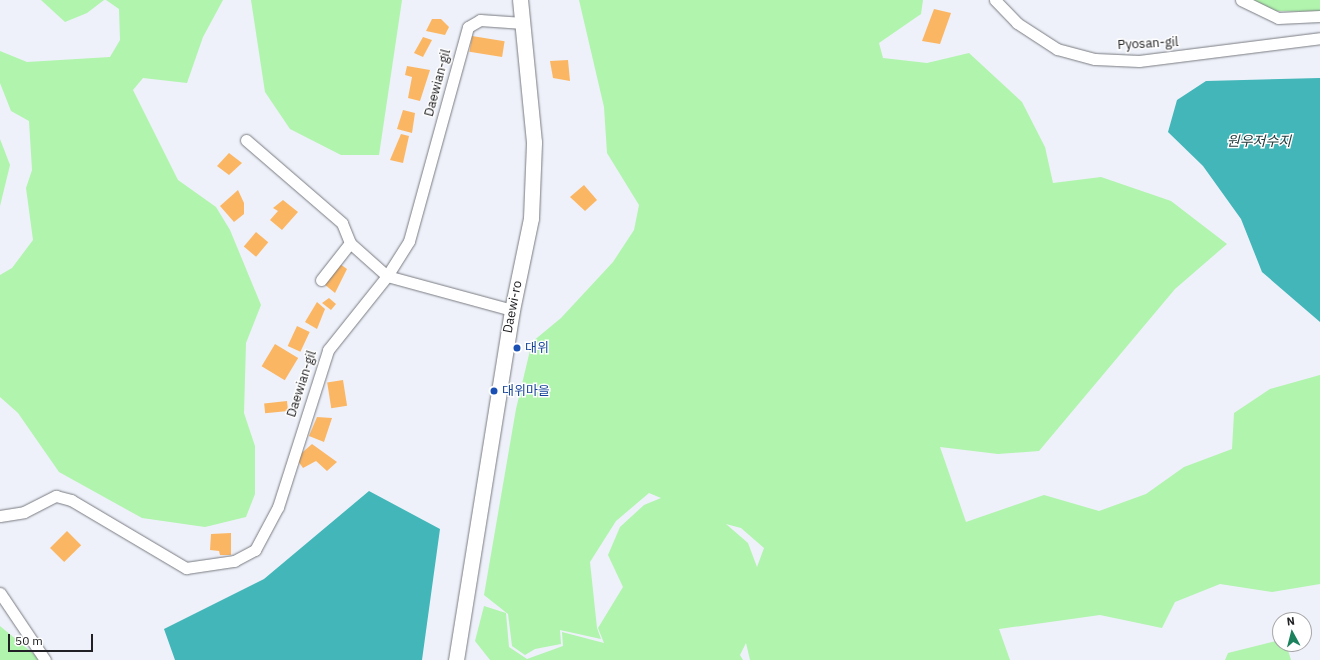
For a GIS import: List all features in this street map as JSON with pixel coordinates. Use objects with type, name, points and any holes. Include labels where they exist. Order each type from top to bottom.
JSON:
[{"type":"main road","name":"Daewi-ro","points":[[456,660],[512,310],[531,218],[533,171],[530,72],[520,0]]},
{"type":"street","name":"Pyosan-gil","points":[[995,0],[1017,23],[1057,49],[1095,59],[1139,61],[1320,38]]},
{"type":"street","points":[[1241,0],[1278,18],[1320,16]]},
{"type":"street","name":"Daewian-gil","points":[[0,516],[24,512],[56,496],[71,500],[186,568],[234,561],[255,550],[278,507],[328,350],[387,276],[409,241],[468,27],[480,20],[523,23]]},
{"type":"street","points":[[246,140],[342,223],[350,243],[387,276],[512,310]]},
{"type":"street","points":[[321,280],[350,243]]},
{"type":"street","points":[[0,593],[44,660]]},
{"type":"green space","points":[[41,0],[104,0],[87,13],[65,22]]},
{"type":"green space","points":[[106,0],[223,0],[203,37],[187,83],[143,78],[133,90],[178,180],[216,207],[230,230],[261,305],[246,343],[244,413],[255,446],[255,494],[246,517],[205,527],[142,518],[59,472],[18,413],[0,397],[0,275],[12,268],[33,240],[26,188],[32,170],[29,121],[11,111],[0,83],[0,51],[27,62],[110,57],[120,40],[119,9]]},
{"type":"green space","points":[[251,0],[402,0],[379,155],[341,155],[290,129],[265,92]]},
{"type":"green space","points":[[579,0],[923,0],[921,14],[879,43],[883,58],[927,63],[969,53],[1022,102],[1045,147],[1053,183],[1101,177],[1171,201],[1227,244],[1175,289],[1039,451],[998,454],[940,447],[966,522],[1044,495],[1099,511],[1146,494],[1184,467],[1232,449],[1234,413],[1270,389],[1320,375],[1320,584],[1272,592],[1220,584],[1175,602],[1162,628],[1100,615],[999,629],[1010,660],[750,660],[746,643],[740,655],[743,660],[490,660],[475,641],[484,606],[506,613],[509,647],[527,659],[563,646],[562,632],[604,643],[598,628],[623,587],[608,555],[620,527],[644,505],[661,498],[649,493],[616,521],[590,562],[597,628],[601,639],[560,630],[561,644],[535,649],[525,655],[512,646],[508,614],[484,595],[516,409],[532,342],[561,318],[613,262],[634,230],[639,205],[607,153],[604,107]],"holes":[[[726,524],[741,528],[764,548],[757,567],[748,543]]]},
{"type":"green space","points":[[1252,0],[1320,0],[1320,12],[1274,11]]},
{"type":"green space","points":[[0,139],[10,165],[0,206]]},
{"type":"green space","points":[[0,626],[41,660],[0,660]]},
{"type":"green space","points":[[1272,642],[1272,652],[1288,652],[1291,660],[1225,660],[1228,653]]},
{"type":"water","name":"원우저수지","points":[[1320,78],[1320,322],[1262,272],[1241,219],[1203,166],[1168,132],[1177,100],[1206,81]]},
{"type":"water","points":[[369,491],[440,529],[422,660],[175,660],[164,629],[264,579]]},
{"type":"building","points":[[934,9],[951,13],[940,44],[922,41]]},
{"type":"building","points":[[432,19],[441,19],[449,27],[445,35],[426,31]]},
{"type":"building","points":[[472,36],[505,41],[502,57],[469,52]]},
{"type":"building","points":[[423,37],[432,40],[423,57],[414,53]]},
{"type":"building","points":[[568,60],[570,81],[553,78],[550,61]]},
{"type":"building","points":[[407,66],[430,70],[420,101],[408,98],[412,77],[405,75]]},
{"type":"building","points":[[403,110],[415,113],[412,133],[397,129]]},
{"type":"building","points":[[401,134],[409,136],[403,163],[390,160]]},
{"type":"building","points":[[229,153],[242,163],[229,175],[217,166]]},
{"type":"building","points":[[584,185],[597,200],[585,211],[570,197]]},
{"type":"building","points":[[238,190],[244,203],[244,214],[234,222],[220,206]]},
{"type":"building","points":[[283,200],[298,212],[282,230],[270,220],[278,211],[273,208]]},
{"type":"building","points":[[256,232],[268,242],[256,257],[244,247]]},
{"type":"building","points":[[340,264],[347,269],[335,293],[324,284]]},
{"type":"building","points":[[329,298],[336,304],[331,310],[322,303]]},
{"type":"building","points":[[317,302],[325,309],[317,329],[305,322]]},
{"type":"building","points":[[297,326],[310,332],[300,352],[288,346]]},
{"type":"building","points":[[275,344],[298,358],[285,380],[262,366]]},
{"type":"building","points":[[343,380],[347,406],[331,408],[327,383]]},
{"type":"building","points":[[287,401],[288,411],[265,413],[264,403]]},
{"type":"building","points":[[317,417],[332,418],[324,442],[309,436]]},
{"type":"building","points":[[312,444],[337,462],[327,471],[316,461],[303,468],[296,458]]},
{"type":"building","points":[[67,531],[81,545],[64,562],[50,548]]},
{"type":"building","points":[[231,533],[231,555],[220,555],[219,551],[210,550],[211,534]]},
{"type":"place","name":"대위","points":[[517,348]]},
{"type":"place","name":"대위마을","points":[[494,391]]}]
